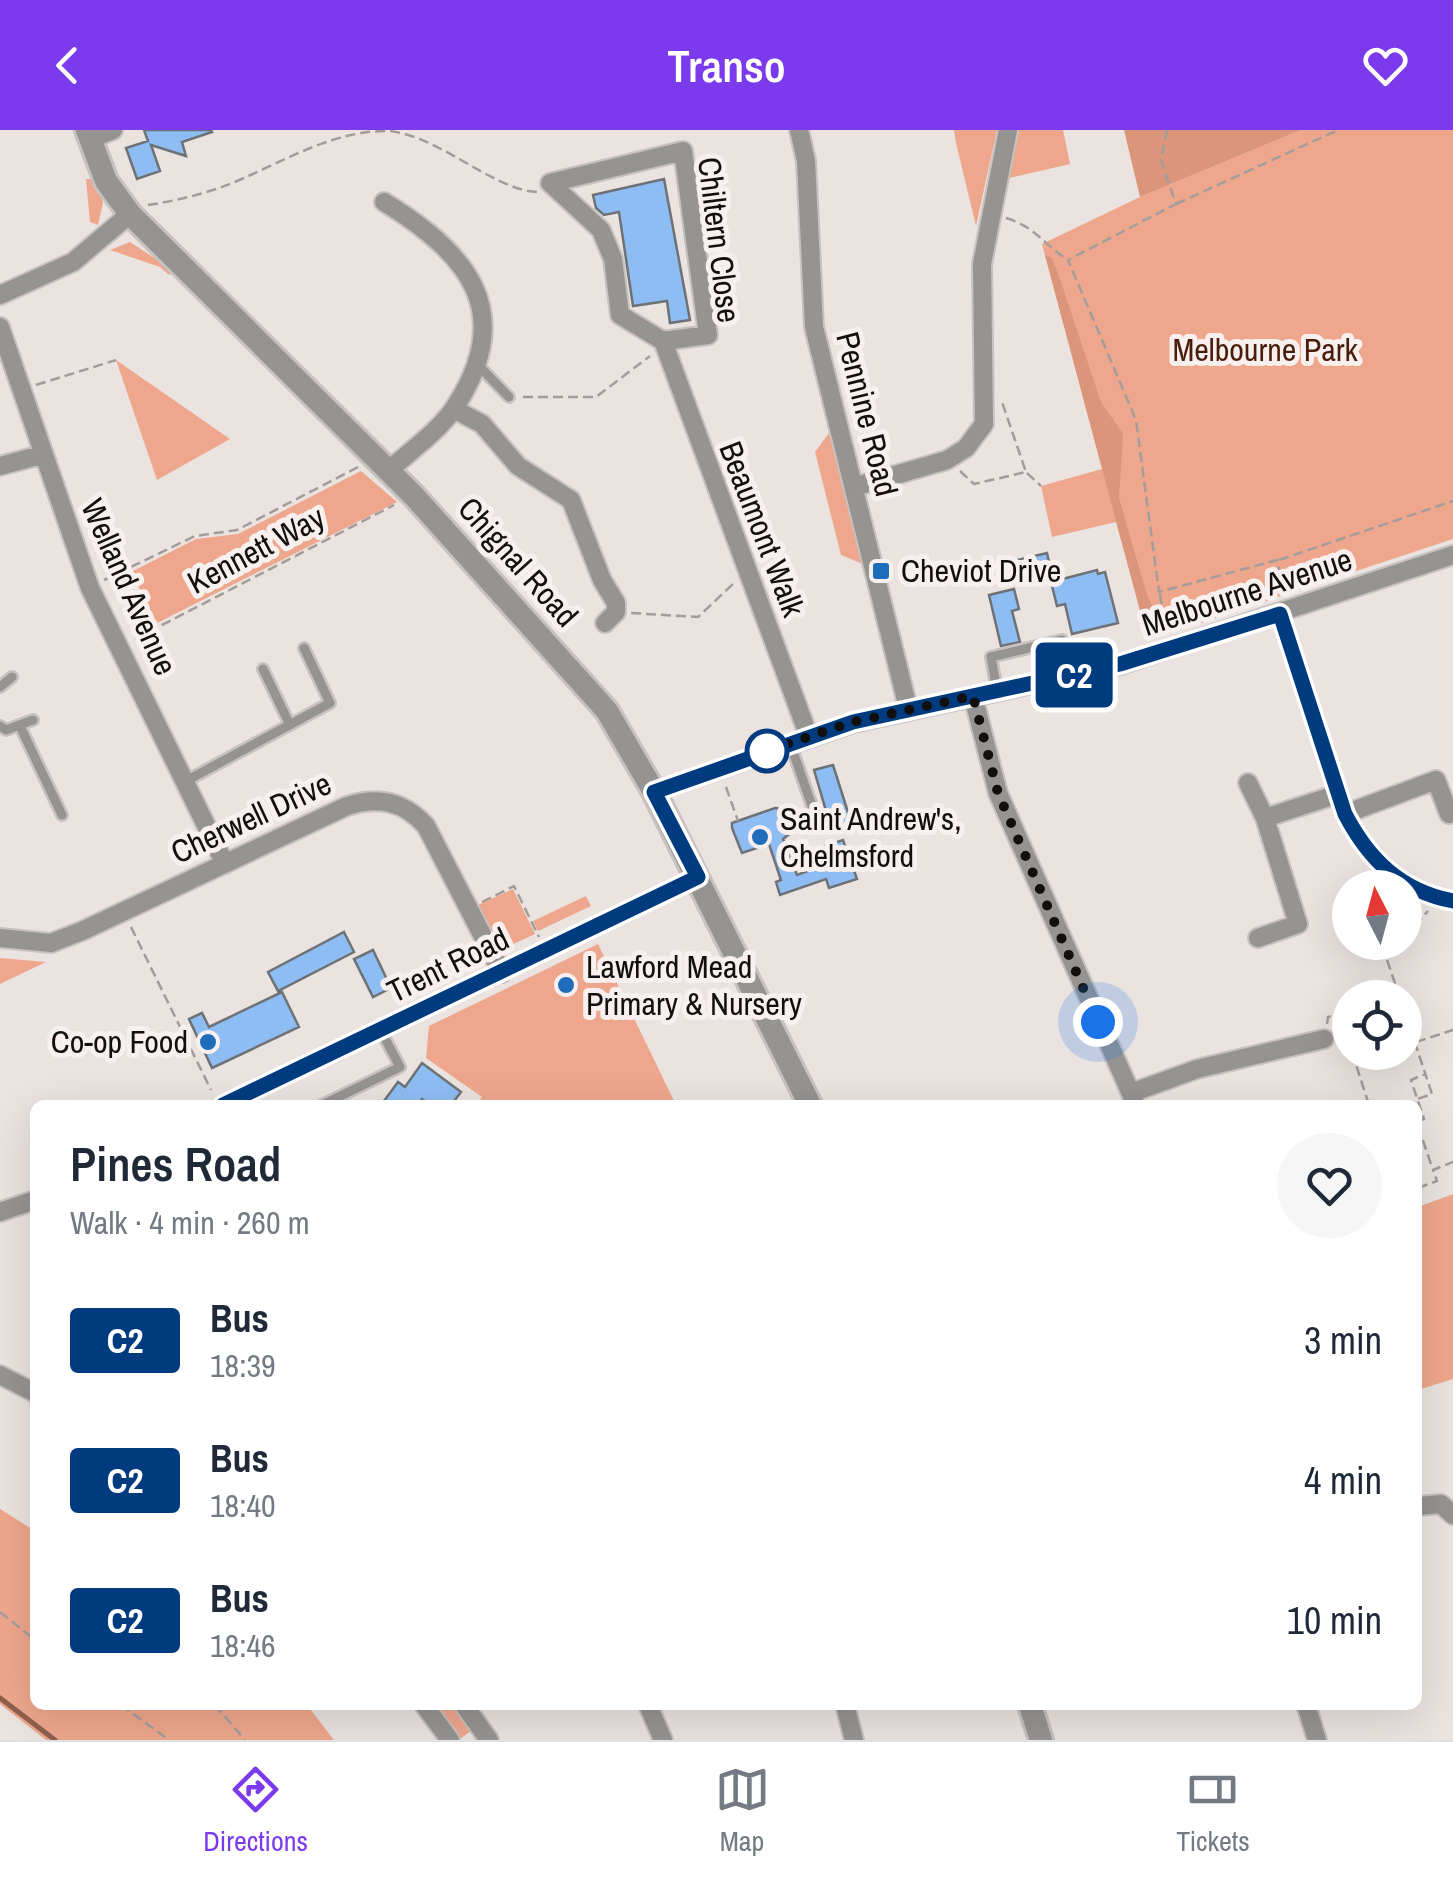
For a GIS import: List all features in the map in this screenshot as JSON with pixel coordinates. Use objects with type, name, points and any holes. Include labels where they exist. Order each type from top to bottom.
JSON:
[{"type":"street","points":[[89,134],[113,130]]},
{"type":"street","name":"Pennine Road","points":[[799,130],[806,161],[814,327],[908,708]]},
{"type":"street","points":[[854,486],[947,460],[966,448],[984,424],[980,284],[1008,130]]},
{"type":"street","name":"Chignal Road","points":[[89,134],[106,180],[130,214],[414,496],[607,711],[698,877],[808,1100]]},
{"type":"street","name":"Chiltern Close","points":[[558,192],[550,184],[684,151],[708,335],[663,344]]},
{"type":"street","points":[[558,192],[601,230],[613,259],[620,316],[663,344]]},
{"type":"street","points":[[381,464],[454,409],[475,362],[484,308],[472,277],[423,226],[384,202]]},
{"type":"street","points":[[0,294],[73,262],[130,214]]},
{"type":"street","name":"Welland Avenue","points":[[0,328],[90,588],[225,864]]},
{"type":"street","name":"Beaumont Walk","points":[[663,344],[746,572],[800,740]]},
{"type":"street","points":[[454,409],[482,424],[518,466],[570,500],[602,580],[616,602],[610,618]]},
{"type":"street","points":[[0,466],[41,455]]},
{"type":"street","name":"Melbourne Avenue","points":[[654,792],[720,766],[908,708],[1076,674],[1170,649],[1453,555]]},
{"type":"street","points":[[1285,612],[1345,814],[1377,863],[1401,882],[1445,899]]},
{"type":"street","points":[[973,696],[998,793],[1133,1099],[1197,1068],[1324,1039]]},
{"type":"street","points":[[1345,814],[1436,780],[1449,814]]},
{"type":"street","points":[[1248,784],[1264,818],[1298,924],[1258,938]]},
{"type":"street","points":[[1264,818],[1338,794]]},
{"type":"street","name":"Cherwell Drive","points":[[0,938],[51,942],[347,806],[384,801],[408,809],[426,826],[472,907],[502,973]]},
{"type":"street","name":"Trent Road","points":[[234,1100],[698,877]]},
{"type":"street","points":[[0,1212],[30,1202]]},
{"type":"street","points":[[0,1225],[30,1203]]},
{"type":"street","points":[[0,1375],[30,1390]]},
{"type":"street","points":[[1422,1506],[1441,1504],[1453,1515]]},
{"type":"street","points":[[428,1710],[450,1740]]},
{"type":"street","points":[[468,1710],[489,1740]]},
{"type":"street","points":[[650,1710],[663,1740]]},
{"type":"street","points":[[846,1710],[854,1740]]},
{"type":"street","points":[[1032,1710],[1041,1740]]},
{"type":"street","points":[[1308,1710],[1317,1740]]},
{"type":"lane","points":[[475,362],[509,397]]},
{"type":"lane","points":[[997,690],[991,656],[1062,640],[1076,674]]},
{"type":"lane","points":[[186,781],[330,703],[304,648]]},
{"type":"lane","points":[[263,670],[290,725]]},
{"type":"lane","points":[[0,687],[12,678]]},
{"type":"lane","points":[[0,726],[6,730],[33,720]]},
{"type":"lane","points":[[20,726],[62,815]]},
{"type":"lane","points":[[800,740],[819,826]]},
{"type":"lane","points":[[332,1100],[400,1067],[381,1031]]},
{"type":"path","points":[[130,214],[139,207],[185,199],[241,180],[310,146],[347,134],[390,130],[446,150],[518,191],[558,192]]},
{"type":"path","points":[[1167,130],[1161,160],[1176,204]]},
{"type":"path","points":[[1068,260],[1176,204],[1338,130]]},
{"type":"path","points":[[990,213],[1037,231],[1052,250],[1068,260],[1136,420],[1170,649]]},
{"type":"path","points":[[509,397],[596,398],[663,344]]},
{"type":"path","points":[[21,390],[116,360]]},
{"type":"path","points":[[985,373],[998,390],[1026,472],[1041,486]]},
{"type":"path","points":[[947,460],[974,484],[1026,472]]},
{"type":"path","name":"Kennett Way","points":[[90,588],[195,536],[237,530],[343,478],[381,464]]},
{"type":"path","name":"Kennett Way","points":[[120,646],[414,496]]},
{"type":"path","points":[[1160,592],[1277,560],[1453,501]]},
{"type":"path","points":[[1277,560],[1285,612]]},
{"type":"path","points":[[610,618],[698,617],[746,572]]},
{"type":"path","points":[[720,766],[738,820]]},
{"type":"path","points":[[472,907],[514,886],[546,950]]},
{"type":"path","points":[[1422,921],[1445,899]]},
{"type":"path","points":[[123,911],[211,1089]]},
{"type":"path","points":[[1324,1039],[1328,1017],[1332,1016]]},
{"type":"path","points":[[1422,1040],[1453,1030]]},
{"type":"path","points":[[1422,1062],[1426,1074],[1432,1094],[1417,1099],[1411,1080],[1426,1074]]},
{"type":"path","points":[[1358,1070],[1367,1100]]},
{"type":"path","points":[[1422,1136],[1438,1181],[1422,1187]]},
{"type":"path","points":[[1433,1170],[1453,1162]]},
{"type":"path","points":[[0,1612],[30,1636]]},
{"type":"path","points":[[128,1710],[169,1740]]},
{"type":"path","points":[[220,1710],[245,1740]]},
{"type":"green space","points":[[954,130],[997,130],[976,226],[956,143]]},
{"type":"green space","points":[[1019,130],[1063,130],[1070,164],[1009,178]]},
{"type":"green space","name":"Melbourne Park","points":[[1301,130],[1453,130],[1453,539],[1148,640],[1116,522],[1052,537],[1041,486],[1102,469],[1042,244],[1140,197]]},
{"type":"green space","points":[[86,179],[96,179],[103,203],[98,225],[90,222]]},
{"type":"green space","points":[[130,242],[173,270],[169,275],[160,267],[110,250]]},
{"type":"green space","points":[[116,360],[230,439],[157,480]]},
{"type":"green space","points":[[829,433],[863,564],[841,555],[815,452]]},
{"type":"green space","points":[[361,471],[397,502],[157,623],[131,572],[196,539],[238,534]]},
{"type":"green space","points":[[513,889],[535,934],[505,948],[496,943],[478,905]]},
{"type":"green space","points":[[586,896],[591,906],[538,931],[533,921]]},
{"type":"green space","name":"Lawford Mead Primary & Nursery","points":[[598,944],[674,1100],[480,1100],[482,1097],[426,1058],[429,1026]]},
{"type":"green space","points":[[0,958],[46,962],[0,984]]},
{"type":"green space","points":[[1453,1194],[1453,1379],[1422,1389],[1422,1206]]},
{"type":"green space","points":[[0,1509],[30,1528],[30,1710],[311,1710],[334,1740],[46,1740],[0,1704]]},
{"type":"green space","points":[[439,1710],[462,1710],[475,1728],[460,1739]]},
{"type":"shaded area","points":[[1124,130],[1301,130],[1140,197]]},
{"type":"shaded area","points":[[1045,255],[1052,258],[1059,276],[1101,402],[1123,434],[1119,498],[1147,595],[1160,622],[1174,622],[1205,599],[1241,586],[1268,585],[1274,598],[1148,640]]},
{"type":"building","points":[[144,130],[212,132],[182,142],[186,156],[151,145],[160,171],[137,179],[126,148],[148,141]]},
{"type":"building","points":[[664,179],[690,320],[670,323],[667,301],[633,306],[619,212],[604,215],[596,208],[593,195]]},
{"type":"building","points":[[1047,553],[1051,571],[1018,580],[1013,561]]},
{"type":"building","points":[[1097,570],[1098,574],[1105,572],[1118,623],[1072,634],[1065,604],[1057,606],[1051,582]]},
{"type":"building","points":[[1014,589],[1019,609],[1012,611],[1020,642],[1001,646],[989,595]]},
{"type":"building","points":[[833,765],[852,825],[832,831],[814,770]]},
{"type":"building","points":[[775,808],[784,809],[792,832],[783,839],[797,875],[822,866],[816,849],[843,840],[857,879],[829,888],[826,879],[780,895],[776,882],[781,880],[769,844],[742,853],[732,828],[732,823]]},
{"type":"building","points":[[344,932],[354,952],[278,991],[268,972]]},
{"type":"building","points":[[373,950],[391,988],[373,997],[354,959]]},
{"type":"building","points":[[282,992],[299,1027],[212,1068],[189,1019],[202,1013],[209,1027]]},
{"type":"building","points":[[422,1063],[461,1092],[455,1100],[385,1100],[398,1082],[405,1087]]},
{"type":"waterway","points":[[0,1698],[55,1740]]},
{"type":"bus line","name":"C2","points":[[237,1100],[698,877],[654,792],[853,722],[1120,664],[1280,614],[1345,814],[1358,840],[1377,863],[1401,882],[1453,901]]},
{"type":"place","name":"Cheviot Drive","points":[[881,571]]},
{"type":"place","name":"Saint Andrew's, Chelmsford","points":[[760,837]]},
{"type":"place","name":"Lawford Mead Primary & Nursery","points":[[566,985]]},
{"type":"place","name":"Co-op Food","points":[[208,1042]]},
{"type":"route","points":[[767,751],[752,756],[853,722],[973,696],[998,793],[1098,1022]]}]
